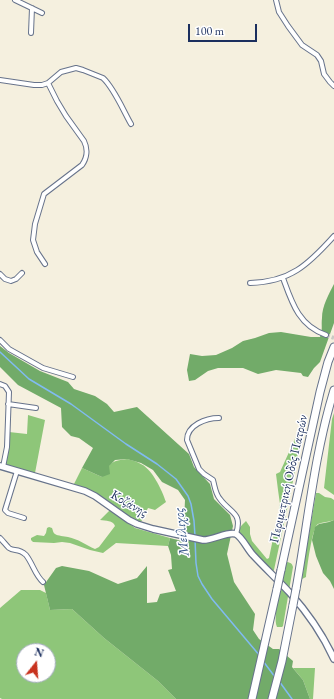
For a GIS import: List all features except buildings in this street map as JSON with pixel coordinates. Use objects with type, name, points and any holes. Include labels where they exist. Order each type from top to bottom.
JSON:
[{"type":"highway","name":"Περιμετρική Οδός Πατρών","points":[[252,699],[320,392],[328,362],[334,347]]},
{"type":"highway","name":"Περιμετρική Οδός Πατρών","points":[[272,699],[288,632],[320,444],[326,416],[334,390]]},
{"type":"street","points":[[15,0],[42,13]]},
{"type":"street","points":[[276,0],[279,12],[288,26],[302,45],[317,55],[321,61],[324,74],[334,86]]},
{"type":"street","points":[[31,33],[32,8]]},
{"type":"street","points":[[0,80],[42,85],[48,83],[61,72],[76,68],[83,70],[103,78],[112,88],[131,124]]},
{"type":"street","points":[[45,264],[37,252],[34,240],[35,224],[44,194],[82,165],[85,160],[87,150],[84,141],[66,116],[48,83]]},
{"type":"street","points":[[250,283],[265,282],[283,278],[298,270],[312,260],[334,236]]},
{"type":"street","points":[[0,274],[5,279],[11,281],[16,279],[22,273]]},
{"type":"street","points":[[283,278],[293,304],[302,319],[312,329],[326,336]]},
{"type":"street","points":[[0,340],[9,349],[43,368],[73,377]]},
{"type":"street","points":[[0,384],[5,386],[9,392],[7,447],[1,467]]},
{"type":"street","points":[[8,404],[36,408]]},
{"type":"street","points":[[219,418],[214,418],[195,426],[187,436],[187,440],[200,469],[204,474],[213,480],[218,497],[236,514],[238,518],[236,534],[241,538],[254,556],[300,605],[318,631],[334,659]]},
{"type":"street","name":"Κοζάνης","points":[[1,467],[85,491],[95,496],[129,520],[153,529],[207,540],[228,534],[236,534]]},
{"type":"street","points":[[16,471],[5,510],[8,514],[24,518]]},
{"type":"street","points":[[0,538],[9,548],[19,550],[25,554],[39,578],[43,582]]},
{"type":"green space","points":[[334,284],[334,323],[320,362],[308,377],[303,376],[301,373],[276,370],[258,374],[243,368],[218,368],[208,371],[195,380],[189,381],[187,370],[190,354],[202,356],[216,355],[243,341],[269,333],[281,332],[320,337],[322,330],[323,309]]},
{"type":"green space","points":[[0,346],[40,371],[68,382],[74,389],[95,396],[107,404],[114,412],[137,407],[189,454],[194,467],[210,484],[214,499],[230,515],[233,526],[227,554],[234,582],[255,614],[253,630],[259,639],[273,649],[279,649],[293,661],[292,667],[303,680],[310,699],[176,699],[158,681],[104,638],[72,609],[50,610],[44,585],[56,568],[62,566],[89,571],[118,584],[137,578],[147,566],[147,603],[157,602],[160,594],[176,591],[168,570],[172,569],[171,555],[168,546],[170,538],[182,541],[185,500],[178,490],[162,482],[153,470],[141,463],[127,459],[115,460],[109,466],[110,474],[102,477],[82,468],[93,448],[79,438],[71,436],[62,427],[61,408],[18,385],[0,367]]},
{"type":"green space","points":[[334,413],[334,495],[324,488]]},
{"type":"green space","points":[[28,415],[45,420],[35,473],[6,466],[5,462],[9,432],[27,434]]},
{"type":"green space","points":[[304,419],[304,432],[274,570],[272,572],[254,554],[239,531],[241,526],[246,521],[250,527],[252,541],[267,559],[269,558],[276,524],[281,514],[279,509],[280,504],[276,474],[280,472]]},
{"type":"green space","points":[[127,459],[138,462],[152,474],[166,502],[155,510],[148,508],[140,524],[85,488],[74,484],[82,468],[102,477],[111,464]]},
{"type":"green space","points":[[316,493],[334,500],[334,520],[318,524],[316,527],[310,549],[306,577],[302,579],[306,552]]},
{"type":"green space","points":[[111,509],[135,528],[170,538],[168,546],[116,543],[103,553],[70,543],[33,542],[31,540],[31,538],[37,535],[44,536],[47,528],[49,527],[52,528],[56,535],[75,539],[95,549],[99,547],[115,526],[111,522],[100,520]]},
{"type":"green space","points":[[334,520],[334,589],[330,581],[323,573],[316,556],[312,540],[315,527],[319,524]]},
{"type":"green space","points":[[287,562],[291,563],[293,567],[283,626],[277,627],[277,606]]},
{"type":"green space","points":[[21,590],[40,590],[46,593],[50,610],[72,609],[104,638],[158,681],[176,699],[2,699],[0,698],[0,608]]},
{"type":"green space","points":[[293,668],[315,668],[313,699],[310,699],[303,680]]},
{"type":"waterway","name":"Μείλιχος","points":[[0,352],[29,379],[71,404],[176,479],[188,496],[191,504],[195,536]]},
{"type":"waterway","name":"Μείλιχος","points":[[195,539],[198,576],[202,584],[212,599],[260,656]]},
{"type":"waterway","name":"Μείλιχος","points":[[263,661],[275,677]]},
{"type":"waterway","name":"Μείλιχος","points":[[279,681],[292,699]]},
{"type":"tunnel","points":[[326,335],[334,338]]}]
